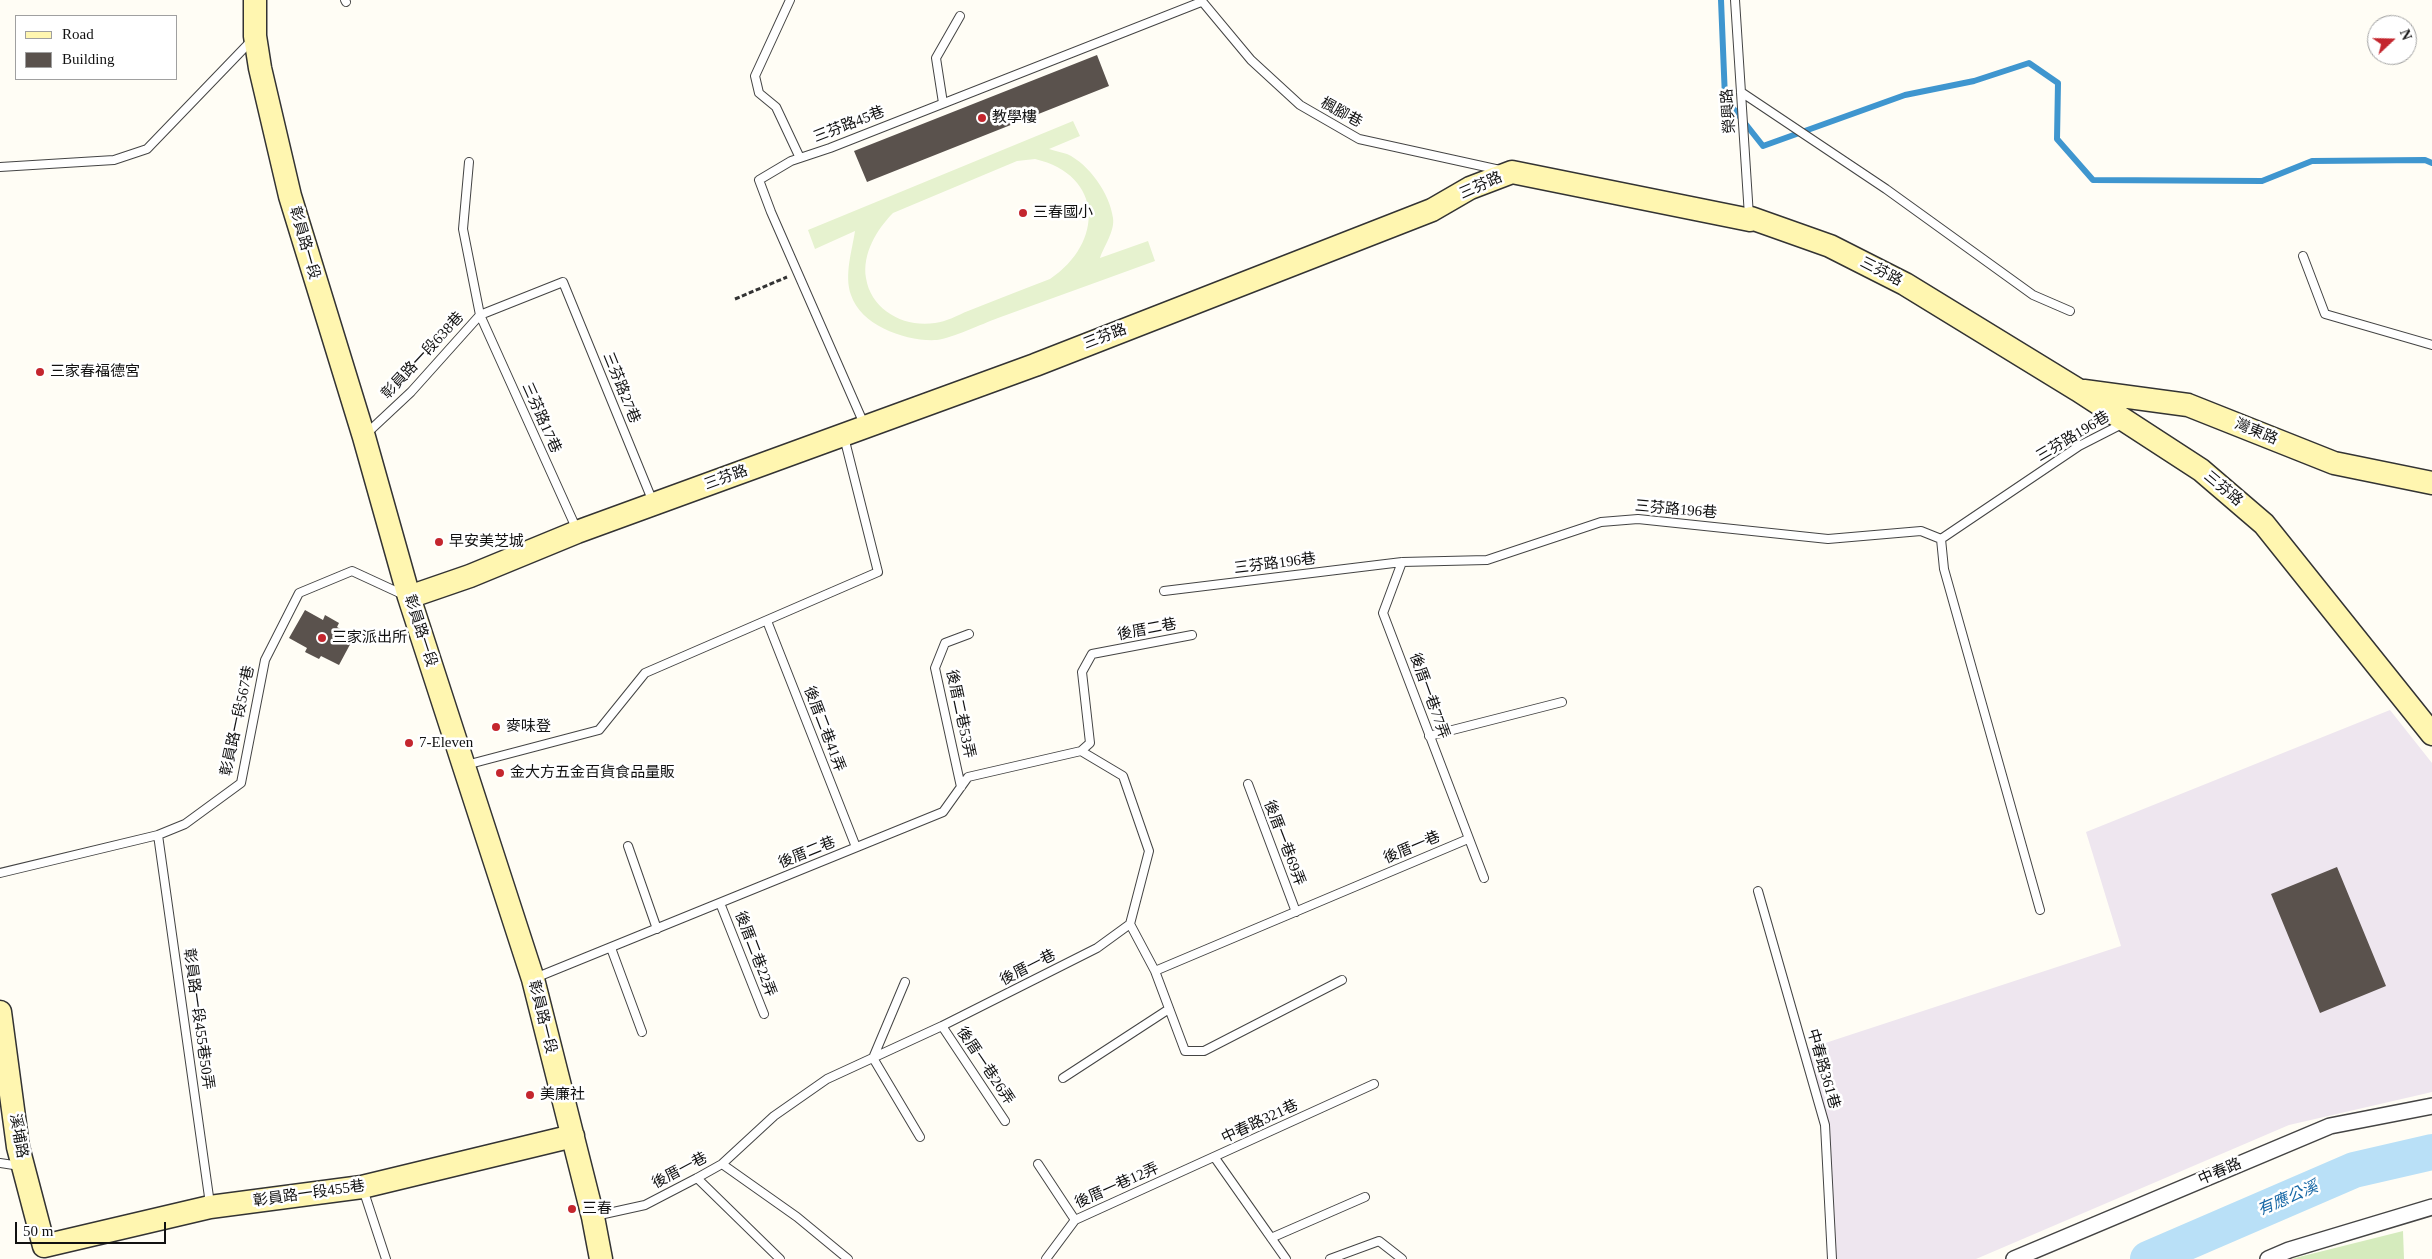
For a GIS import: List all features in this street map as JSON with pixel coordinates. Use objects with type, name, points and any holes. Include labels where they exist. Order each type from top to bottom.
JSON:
[{"type":"street","name":"彰員路一段","points":[[255,0],[256,36],[260,68],[290,196],[364,436],[409,598],[533,979],[593,1217],[601,1259]]},
{"type":"street","name":"三芬路","points":[[409,598],[470,576],[577,532],[1035,365],[1432,210],[1470,188],[1512,172],[1750,220],[1752,218],[1830,246],[1897,280],[2078,390],[2201,470],[2264,524],[2432,734]]},
{"type":"street","name":"灣東路","points":[[2078,390],[2188,405],[2334,464],[2432,483]]},
{"type":"street","name":"溪埔路","points":[[0,1012],[18,1147],[45,1252]]},
{"type":"street","name":"中春路","points":[[2014,1259],[2330,1126],[2432,1106]]},
{"type":"street","name":"彰員路一段455巷","points":[[45,1252],[210,1206],[362,1187],[573,1136]]},
{"type":"street","points":[[2268,1259],[2290,1250],[2432,1207]]},
{"type":"lane","points":[[790,0],[755,76],[759,93],[776,107],[800,158]]},
{"type":"lane","name":"榮興路","points":[[1735,0],[1750,220]]},
{"type":"lane","name":"三芬路45巷","points":[[866,427],[797,272],[759,180],[791,161],[1199,1]]},
{"type":"lane","name":"楓腳巷","points":[[1199,1],[1251,60],[1300,105],[1359,139],[1512,172]]},
{"type":"lane","points":[[943,103],[936,58],[960,16]]},
{"type":"lane","points":[[0,168],[114,160],[148,149],[256,36]]},
{"type":"lane","points":[[1741,92],[1886,189],[2032,295],[2070,312]]},
{"type":"lane","name":"三芬路17巷","points":[[469,162],[463,229],[480,315],[577,532]]},
{"type":"lane","points":[[2303,256],[2325,314],[2432,345]]},
{"type":"lane","name":"彰員路一段638巷","points":[[364,436],[411,392],[480,315],[563,282]]},
{"type":"lane","name":"三芬路27巷","points":[[563,282],[654,504]]},
{"type":"lane","name":"三芬路196巷","points":[[1164,591],[1402,562],[1487,560],[1601,522],[1638,519],[1828,539],[1921,531],[1941,539],[2079,446],[2126,421]]},
{"type":"lane","points":[[464,766],[599,730],[645,673],[878,572],[843,434]]},
{"type":"lane","points":[[1941,539],[1944,569],[2040,910]]},
{"type":"lane","name":"後厝一巷77弄","points":[[1402,562],[1383,613],[1484,878]]},
{"type":"lane","name":"彰員路一段567巷","points":[[0,873],[158,835],[185,824],[241,783],[265,660],[299,593],[352,571],[409,598]]},
{"type":"lane","name":"後厝二巷41弄","points":[[767,620],[856,848]]},
{"type":"lane","name":"後厝二巷53弄","points":[[961,787],[935,668],[945,643],[969,634]]},
{"type":"lane","name":"後厝二巷","points":[[533,979],[942,812],[968,777],[1082,751],[1090,743],[1082,672],[1092,654],[1192,635]]},
{"type":"lane","points":[[1429,736],[1562,702]]},
{"type":"lane","points":[[1082,751],[1123,776],[1149,851],[1130,924],[1155,971],[1185,1051],[1204,1050],[1342,980]]},
{"type":"lane","name":"後厝一巷69弄","points":[[1248,784],[1296,912]]},
{"type":"lane","name":"彰員路一段455巷50弄","points":[[158,835],[210,1206]]},
{"type":"lane","name":"後厝一巷","points":[[1155,971],[1468,839]]},
{"type":"lane","points":[[628,846],[657,929]]},
{"type":"lane","name":"中春路361巷","points":[[1758,891],[1825,1125],[1832,1259]]},
{"type":"lane","name":"後厝二巷22弄","points":[[720,903],[764,1014]]},
{"type":"lane","name":"後厝一巷","points":[[593,1217],[645,1204],[697,1178],[722,1164],[774,1116],[827,1079],[942,1026],[1097,948],[1130,924]]},
{"type":"lane","points":[[611,948],[642,1032]]},
{"type":"lane","points":[[905,982],[873,1058],[920,1138]]},
{"type":"lane","points":[[1063,1078],[1169,1009]]},
{"type":"lane","name":"後厝一巷26弄","points":[[942,1026],[1005,1121]]},
{"type":"lane","name":"中春路321巷","points":[[1286,1259],[1215,1158],[1374,1084]]},
{"type":"lane","name":"後厝一巷12弄","points":[[1046,1259],[1075,1220],[1215,1158]]},
{"type":"lane","points":[[0,1162],[24,1166]]},
{"type":"lane","points":[[722,1164],[797,1217],[848,1259]]},
{"type":"lane","points":[[1038,1164],[1075,1220]]},
{"type":"lane","points":[[697,1178],[780,1259]]},
{"type":"lane","points":[[362,1187],[386,1259]]},
{"type":"lane","points":[[1270,1238],[1364,1196]]},
{"type":"lane","points":[[1330,1259],[1379,1241],[1402,1259]]},
{"type":"path","points":[[734,299],[797,272]]},
{"type":"shaded area","points":[[2390,710],[2432,763],[2432,1092],[2289,1125],[1976,1259],[1832,1259],[1825,1125],[1804,1050],[2121,946],[2086,832]]},
{"type":"green space","points":[[1073,121],[1080,136],[1049,149],[1067,154],[1083,165],[1097,181],[1108,199],[1113,223],[1111,233],[1100,258],[1148,241],[1155,261],[951,337],[925,340],[899,335],[886,330],[864,315],[856,306],[851,295],[848,279],[855,231],[815,249],[808,230]],"holes":[[[1035,159],[1058,167],[1074,179],[1084,195],[1089,212],[1087,229],[1080,247],[1068,264],[1050,279],[948,320],[935,323],[912,323],[901,319],[882,308],[875,299],[869,289],[866,278],[866,260],[876,234],[893,213],[1017,161]]]},
{"type":"green space","points":[[2403,1231],[2404,1259],[2291,1259]]},
{"type":"building","name":"教學樓","points":[[1097,55],[1109,86],[867,182],[854,151]]},
{"type":"building","name":"三家派出所","points":[[305,610],[323,620],[325,615],[339,623],[337,627],[354,637],[339,665],[321,656],[319,659],[305,652],[307,648],[289,638]]},
{"type":"building","points":[[2337,867],[2386,986],[2320,1013],[2271,894]]},
{"type":"waterway","points":[[1721,0],[1725,98],[1763,146],[1905,95],[1974,81],[2029,63],[2058,83],[2057,139],[2093,180],[2262,181],[2312,161],[2425,160],[2432,163]]},
{"type":"waterway","name":"有應公溪","points":[[2148,1259],[2354,1170],[2432,1152]]},
{"type":"place","name":"教學樓","points":[[982,118]]},
{"type":"place","name":"三春國小","points":[[1023,213]]},
{"type":"place","name":"三家春福德宮","points":[[40,372]]},
{"type":"place","name":"早安美芝城","points":[[439,542]]},
{"type":"place","name":"三家派出所","points":[[322,638]]},
{"type":"place","name":"麥味登","points":[[496,727]]},
{"type":"place","name":"7-Eleven","points":[[409,743]]},
{"type":"place","name":"金大方五金百貨食品量販","points":[[500,773]]},
{"type":"place","name":"美廉社","points":[[530,1095]]},
{"type":"place","name":"三春","points":[[572,1209]]}]
